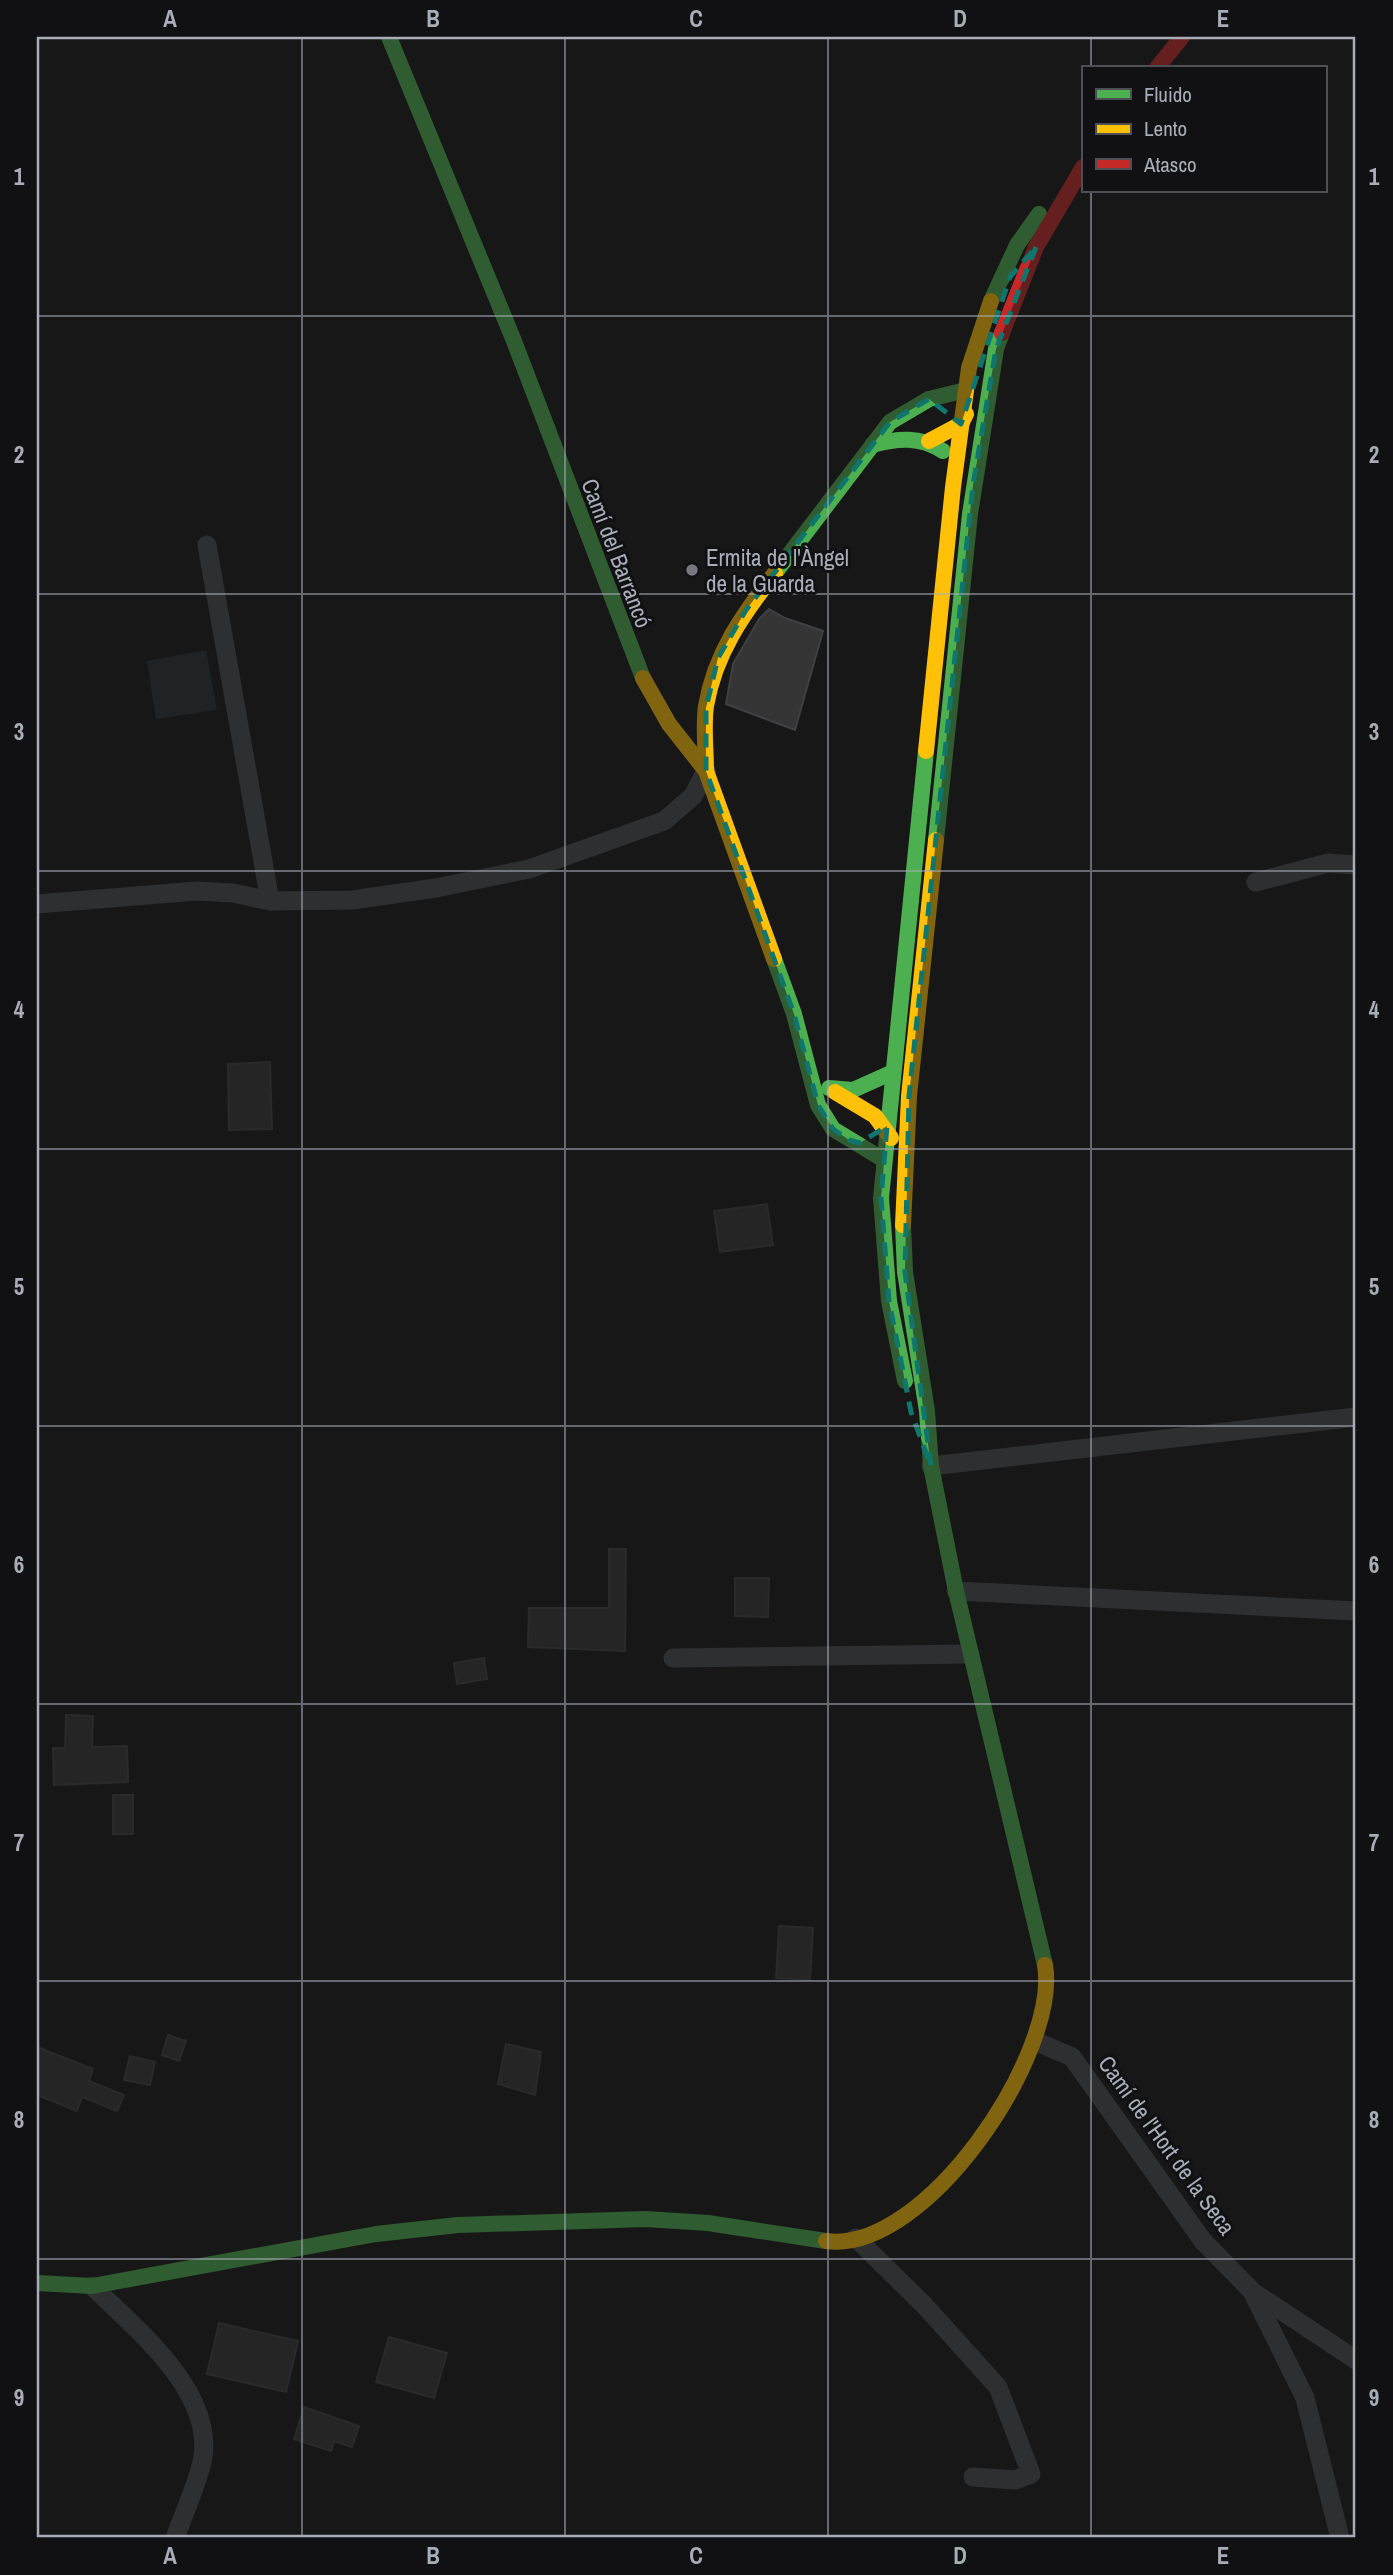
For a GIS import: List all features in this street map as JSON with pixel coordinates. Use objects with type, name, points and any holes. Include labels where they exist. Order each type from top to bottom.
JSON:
[{"type":"main road","name":"Camí del Barrancó","points":[[388,37],[514,341],[638,670],[669,724],[706,771],[794,1014],[818,1105],[833,1129],[884,1160]]},
{"type":"main road","points":[[1159,66],[1182,37]]},
{"type":"main road","points":[[931,1466],[911,1412],[889,1301],[881,1198],[956,461],[969,368],[987,309],[1017,245],[1062,179],[1082,159]]},
{"type":"main road","points":[[37,2283],[92,2286],[376,2234],[458,2225],[645,2219],[708,2223],[835,2242],[874,2234],[910,2214],[944,2183],[1002,2108],[1035,2041],[1048,1985],[1039,1932],[970,1654],[931,1466],[927,1411],[905,1272],[909,1096],[970,514],[996,349],[1036,247],[1082,169]]},
{"type":"main road","points":[[929,441],[961,424],[975,393],[987,337],[1010,277],[1036,247]]},
{"type":"main road","points":[[706,771],[706,708],[718,658],[746,610],[890,422],[929,399],[966,390]]},
{"type":"main road","points":[[929,399],[961,424],[969,445],[965,483],[970,514]]},
{"type":"main road","points":[[872,445],[901,438],[929,441],[956,461]]},
{"type":"main road","points":[[860,1143],[887,1126],[898,1110],[919,918],[929,901]]},
{"type":"main road","points":[[835,1092],[851,1091],[892,1072]]},
{"type":"main road","points":[[812,1079],[874,1113],[887,1126],[895,1147],[893,1208],[904,1235]]},
{"type":"street","points":[[207,545],[270,901]]},
{"type":"street","points":[[37,904],[197,891],[233,893],[270,901],[352,900],[436,888],[529,869],[664,821],[692,796],[706,771]]},
{"type":"street","points":[[1256,882],[1328,863],[1356,865]]},
{"type":"street","points":[[931,1466],[1356,1417]]},
{"type":"street","points":[[956,1591],[1356,1611]]},
{"type":"street","points":[[673,1658],[970,1654]]},
{"type":"street","name":"Camí de l'Hort de la Seca","points":[[1035,2041],[1072,2057],[1203,2241],[1253,2292],[1356,2360]]},
{"type":"street","points":[[856,2238],[925,2306],[998,2387],[1031,2474],[1016,2480],[973,2477]]},
{"type":"street","points":[[92,2286],[169,2361],[199,2412],[202,2459],[176,2538]]},
{"type":"street","points":[[1253,2292],[1305,2398],[1340,2538]]},
{"type":"highlighted area","points":[[1036,247],[996,349],[973,485],[909,1096],[905,1272],[931,1466],[911,1412],[889,1301],[881,1198],[887,1126],[860,1143],[849,1140],[833,1129],[818,1105],[794,1014],[706,771],[706,708],[718,658],[746,610],[890,422],[929,399],[961,424],[1010,277]]},
{"type":"shaded area","points":[[206,650],[217,710],[156,719],[147,661]]},
{"type":"building","points":[[769,609],[785,618],[823,631],[795,730],[726,704],[733,664],[759,619]]},
{"type":"building","points":[[270,1062],[272,1129],[229,1130],[228,1064]]},
{"type":"building","points":[[767,1204],[773,1245],[720,1252],[714,1211]]},
{"type":"building","points":[[609,1549],[626,1549],[625,1651],[528,1647],[529,1608],[609,1608]]},
{"type":"building","points":[[735,1578],[769,1578],[768,1617],[735,1616]]},
{"type":"building","points":[[484,1658],[487,1679],[457,1684],[454,1663]]},
{"type":"building","points":[[66,1715],[93,1716],[92,1747],[127,1746],[128,1782],[54,1785],[53,1748],[65,1748]]},
{"type":"building","points":[[113,1795],[133,1795],[133,1834],[113,1834]]},
{"type":"building","points":[[779,1926],[813,1928],[810,1980],[776,1978]]},
{"type":"building","points":[[168,2035],[186,2041],[179,2061],[162,2055]]},
{"type":"building","points":[[506,2044],[541,2052],[535,2095],[498,2084]]},
{"type":"building","points":[[37,2047],[93,2069],[89,2081],[124,2095],[117,2111],[82,2097],[77,2111],[37,2095]]},
{"type":"building","points":[[130,2056],[155,2062],[150,2085],[124,2080]]},
{"type":"building","points":[[219,2323],[298,2341],[286,2392],[207,2374]]},
{"type":"building","points":[[389,2337],[447,2353],[434,2398],[376,2382]]},
{"type":"building","points":[[304,2407],[359,2426],[352,2447],[334,2441],[331,2451],[294,2439]]},
{"type":"traffic: fast","points":[[389,37],[514,341],[643,678]]},
{"type":"traffic: fast","points":[[991,301],[1017,245],[1039,214]]},
{"type":"traffic: fast","points":[[936,840],[970,514],[996,349],[1002,333]]},
{"type":"traffic: fast","points":[[775,573],[890,422],[929,399],[966,390]]},
{"type":"traffic: fast","points":[[872,445],[909,440],[926,443],[943,451]]},
{"type":"traffic: fast","points":[[905,1381],[889,1301],[881,1198],[926,751]]},
{"type":"traffic: fast","points":[[774,959],[794,1014],[818,1105],[833,1129],[884,1160]]},
{"type":"traffic: fast","points":[[829,1088],[853,1090],[893,1072]]},
{"type":"traffic: fast","points":[[903,1225],[905,1272],[927,1411],[931,1466],[956,1591],[1045,1965]]},
{"type":"traffic: fast","points":[[37,2283],[92,2286],[376,2234],[458,2225],[645,2219],[708,2223],[826,2241]]},
{"type":"traffic: slow","points":[[926,751],[953,487],[969,368],[991,301]]},
{"type":"traffic: slow","points":[[929,441],[961,424],[966,414]]},
{"type":"traffic: slow","points":[[706,771],[705,714],[716,669],[741,619],[775,573]]},
{"type":"traffic: slow","points":[[643,678],[669,724],[706,771],[774,959]]},
{"type":"traffic: slow","points":[[903,1225],[909,1096],[936,840]]},
{"type":"traffic: slow","points":[[835,1092],[875,1116],[891,1138]]},
{"type":"traffic: slow","points":[[826,2241],[864,2237],[904,2216],[943,2183],[978,2141],[1008,2095],[1031,2047],[1044,2003],[1045,1965]]},
{"type":"traffic: jam","points":[[1159,66],[1182,37]]},
{"type":"traffic: jam","points":[[1002,333],[1036,247],[1082,169]]},
{"type":"place","name":"Ermita de l'Àngel de la Guarda","points":[[692,570]]}]
